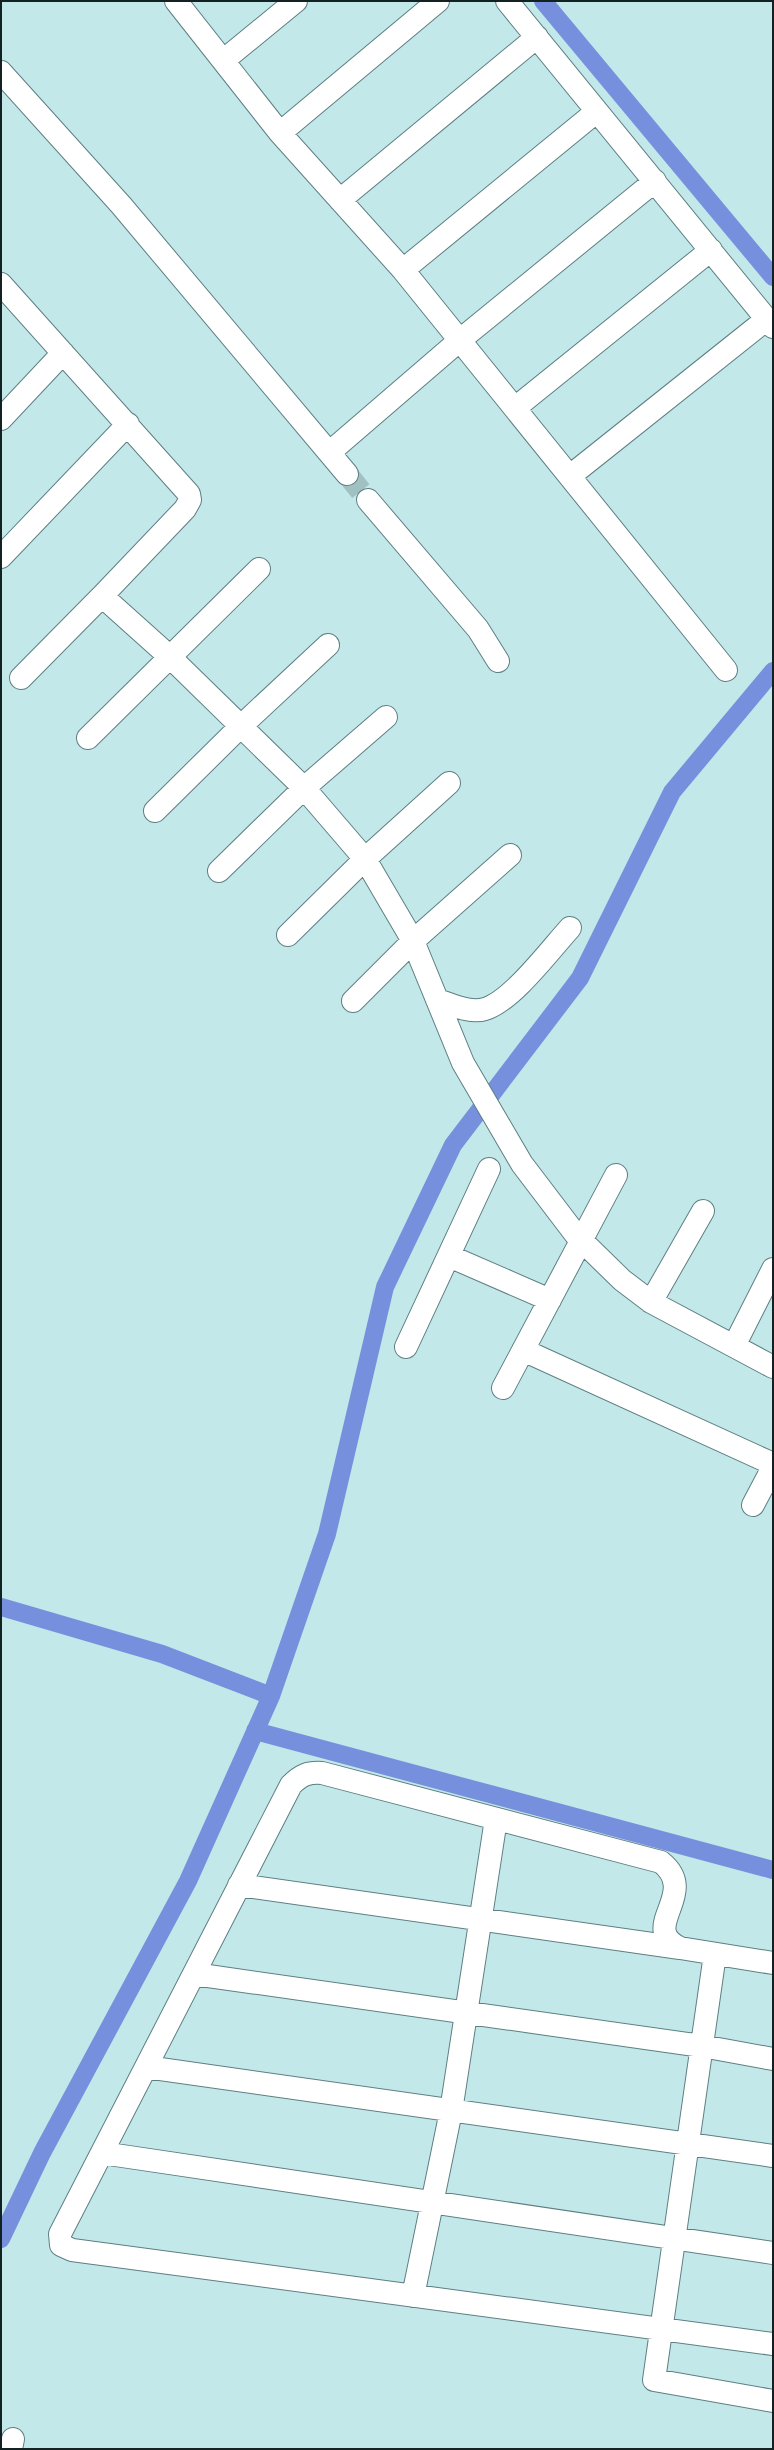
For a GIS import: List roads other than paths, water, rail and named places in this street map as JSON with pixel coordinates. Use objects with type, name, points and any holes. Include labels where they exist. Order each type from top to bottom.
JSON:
[{"type":"street","points":[[176,1],[280,133],[403,270],[726,670]]},
{"type":"street","points":[[224,60],[296,1]]},
{"type":"street","points":[[280,133],[438,1]]},
{"type":"street","points":[[507,1],[596,112],[655,181],[770,323],[570,476]]},
{"type":"street","points":[[340,200],[537,37]]},
{"type":"street","points":[[1,72],[121,206],[347,474]]},
{"type":"street","points":[[403,270],[596,112]]},
{"type":"street","points":[[330,452],[460,340],[655,181]]},
{"type":"street","points":[[515,408],[711,250]]},
{"type":"street","points":[[1,285],[183,485],[190,500],[177,518],[21,678]]},
{"type":"street","points":[[1,419],[64,353]]},
{"type":"street","points":[[1,557],[128,424]]},
{"type":"street","points":[[368,500],[478,628],[498,661]]},
{"type":"street","points":[[88,738],[259,569]]},
{"type":"street","points":[[102,596],[170,657],[304,788],[365,859],[413,941],[463,1063],[522,1164],[560,1216],[581,1241],[622,1280],[651,1302],[773,1367]]},
{"type":"street","points":[[155,811],[240,726],[328,645]]},
{"type":"street","points":[[219,871],[304,788],[386,717]]},
{"type":"street","points":[[288,935],[365,859],[449,782]]},
{"type":"street","points":[[353,1001],[413,941],[510,855]]},
{"type":"street","points":[[437,1000],[470,1010],[485,1010],[502,1000],[570,928]]},
{"type":"street","points":[[406,1347],[489,1169]]},
{"type":"street","points":[[504,1388],[616,1175]]},
{"type":"street","points":[[651,1302],[703,1211]]},
{"type":"street","points":[[449,1256],[550,1300]]},
{"type":"street","points":[[734,1346],[773,1269]]},
{"type":"street","points":[[523,1350],[773,1466],[753,1505]]},
{"type":"street","points":[[680,1948],[670,1944],[664,1937],[664,1927],[675,1891],[672,1871],[661,1862],[322,1773],[312,1772],[300,1776],[291,1785],[60,2234],[61,2245],[72,2250],[773,2344]]},
{"type":"street","points":[[413,2296],[434,2202],[451,2111],[496,1819]]},
{"type":"street","points":[[239,1885],[680,1948],[773,1963]]},
{"type":"street","points":[[715,1954],[654,2380],[773,2400]]},
{"type":"street","points":[[194,1974],[702,2046],[773,2059]]},
{"type":"street","points":[[146,2067],[773,2156]]},
{"type":"street","points":[[102,2153],[773,2253]]},
{"type":"waterway","points":[[543,1],[773,277]]},
{"type":"waterway","points":[[1,2239],[42,2153],[188,1881],[271,1696],[327,1534],[385,1287],[453,1145],[580,978],[672,792],[773,671]]},
{"type":"waterway","points":[[1,1607],[162,1654],[271,1696]]},
{"type":"waterway","points":[[255,1731],[773,1870]]},
{"type":"tunnel","points":[[347,474],[368,500]]}]
